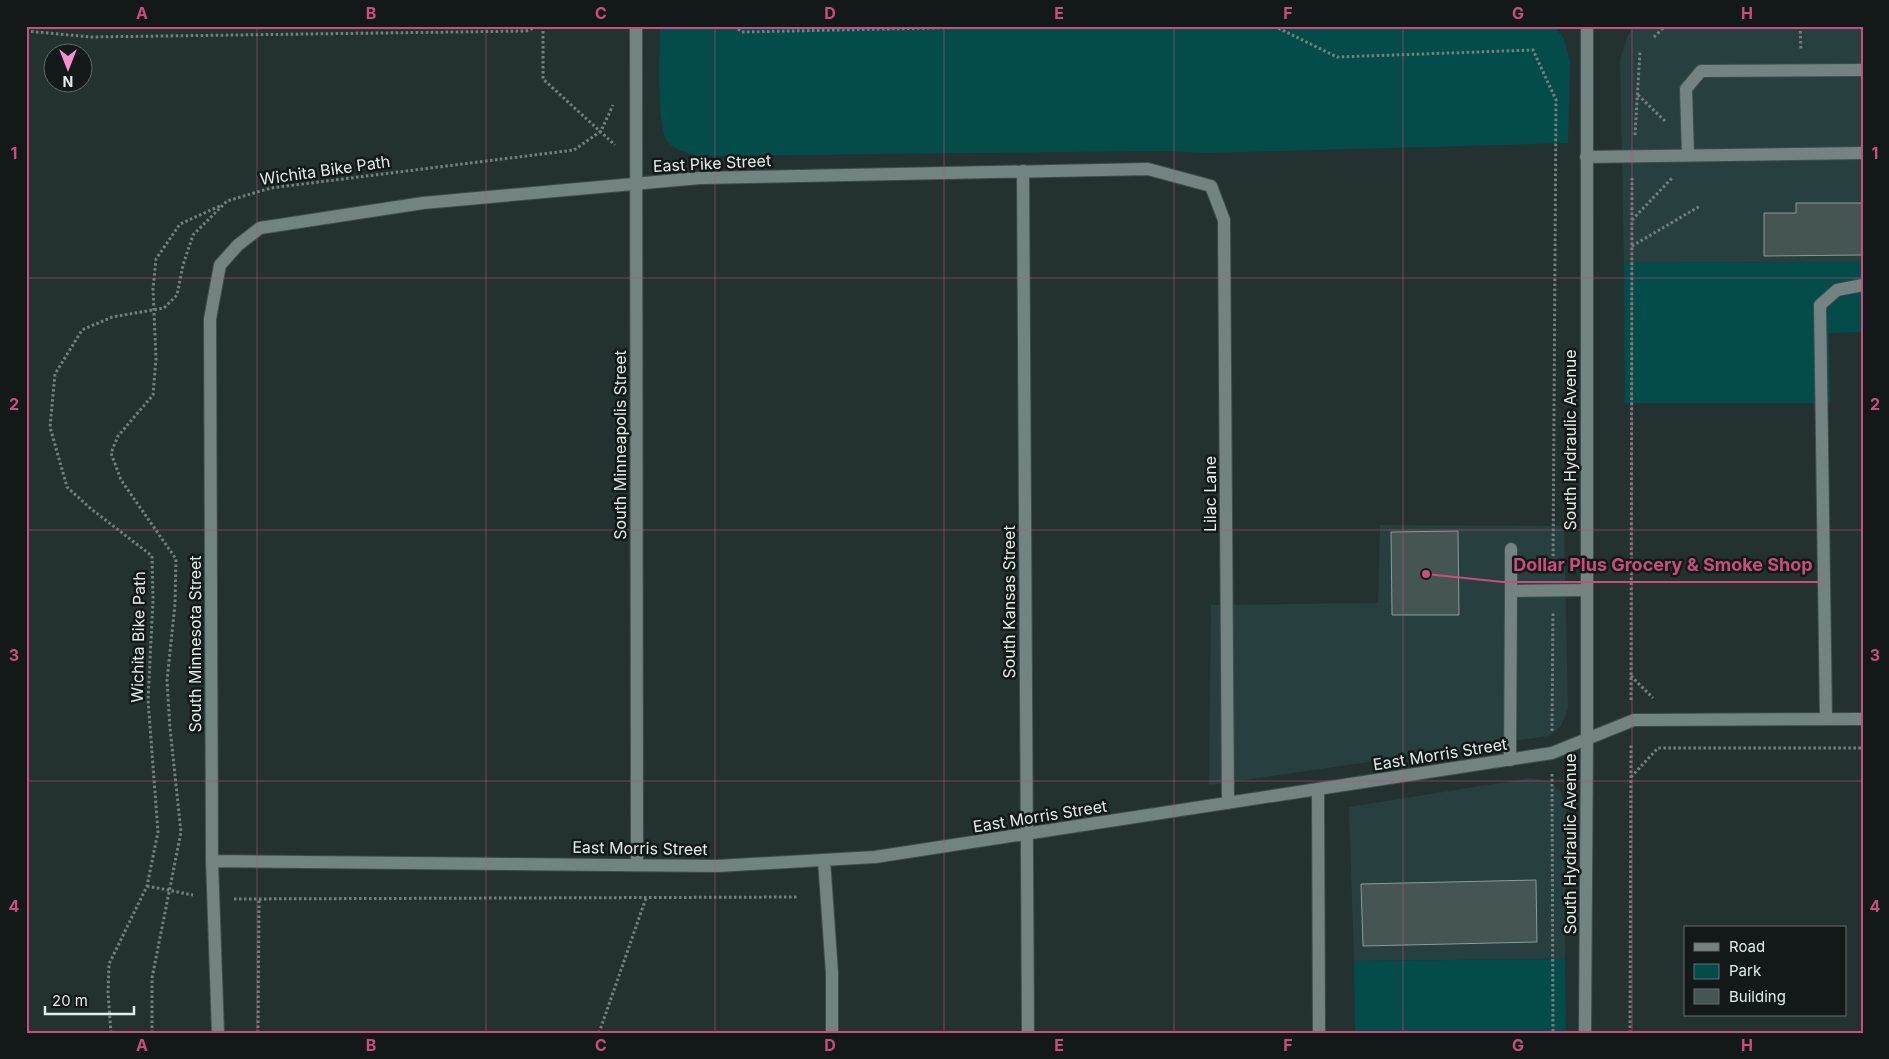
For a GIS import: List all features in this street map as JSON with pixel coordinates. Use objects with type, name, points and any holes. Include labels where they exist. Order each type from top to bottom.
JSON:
[{"type":"street","name":"South Minneapolis Street","points":[[636,26],[637,864]]},
{"type":"street","name":"South Hydraulic Avenue","points":[[1585,1033],[1587,26]]},
{"type":"street","points":[[1688,155],[1686,88],[1701,71],[1863,70]]},
{"type":"street","points":[[1586,157],[1863,153]]},
{"type":"street","name":"East Pike Street","points":[[226,257],[260,228],[423,203],[700,178],[1148,169],[1211,186]]},
{"type":"street","name":"South Kansas Street","points":[[1023,172],[1028,1033]]},
{"type":"street","name":"Lilac Lane","points":[[1211,186],[1224,220],[1228,803]]},
{"type":"street","name":"South Minnesota Street","points":[[218,1033],[212,861],[210,319],[220,265],[226,257]]},
{"type":"street","points":[[1826,719],[1820,305],[1837,290],[1863,285]]},
{"type":"street","points":[[1510,760],[1511,549]]},
{"type":"street","points":[[1511,591],[1587,590]]},
{"type":"street","name":"East Morris Street","points":[[212,861],[717,866],[876,857],[1552,753],[1634,720],[1863,719]]},
{"type":"street","points":[[1318,790],[1319,1033]]},
{"type":"street","points":[[824,860],[832,974],[832,1033]]},
{"type":"path","points":[[26,31],[91,37],[526,31],[541,26],[543,79],[613,144],[636,146]]},
{"type":"path","points":[[734,26],[742,32],[1027,26]]},
{"type":"path","points":[[1274,26],[1338,57],[1533,50],[1556,100],[1552,753],[1553,1033]]},
{"type":"path","points":[[1654,37],[1665,26]]},
{"type":"path","points":[[1800,26],[1801,54]]},
{"type":"path","points":[[1630,1033],[1632,220],[1633,156],[1640,51]]},
{"type":"path","points":[[1638,94],[1668,124]]},
{"type":"path","name":"Wichita Bike Path","points":[[111,1033],[108,993],[109,964],[147,886],[158,832],[148,700],[153,600],[152,556],[90,508],[67,487],[50,426],[55,374],[82,330],[112,317],[164,308],[177,295],[183,265],[193,235],[227,201],[271,188],[574,150],[601,131],[613,107],[613,98]]},
{"type":"path","points":[[1632,220],[1676,175]]},
{"type":"path","points":[[152,1033],[152,978],[181,832],[167,681],[175,604],[176,560],[121,480],[111,453],[118,436],[153,395],[156,359],[153,289],[156,259],[180,224],[224,204]]},
{"type":"path","points":[[1632,246],[1700,206]]},
{"type":"path","points":[[1631,777],[1658,748],[1863,748]]},
{"type":"path","points":[[147,886],[213,899],[799,898]]},
{"type":"path","points":[[599,1033],[646,898]]},
{"type":"path","points":[[258,1033],[259,899]]},
{"type":"shaded area","points":[[1635,26],[1863,26],[1863,262],[1624,263],[1620,59],[1628,35]]},
{"type":"shaded area","points":[[1380,525],[1564,526],[1568,709],[1561,726],[1549,736],[1209,785],[1211,605],[1378,603]]},
{"type":"shaded area","points":[[1530,778],[1549,781],[1560,791],[1566,809],[1565,959],[1354,961],[1349,807]]},
{"type":"green space","points":[[660,26],[1554,26],[1564,39],[1570,61],[1568,143],[1207,153],[1166,151],[698,156],[673,147],[667,141],[664,132],[660,104]]},
{"type":"green space","points":[[1863,262],[1863,332],[1829,333],[1830,403],[1625,403],[1624,263]]},
{"type":"green space","points":[[1565,959],[1566,1033],[1355,1033],[1354,961]]},
{"type":"building","points":[[1796,203],[1863,203],[1863,255],[1764,256],[1764,213],[1796,213]]},
{"type":"building","points":[[1458,531],[1459,615],[1392,615],[1391,532]]},
{"type":"building","points":[[1536,880],[1537,942],[1363,946],[1361,884]]},
{"type":"place","name":"Dollar Plus Grocery & Smoke Shop","points":[[1426,574]]}]
